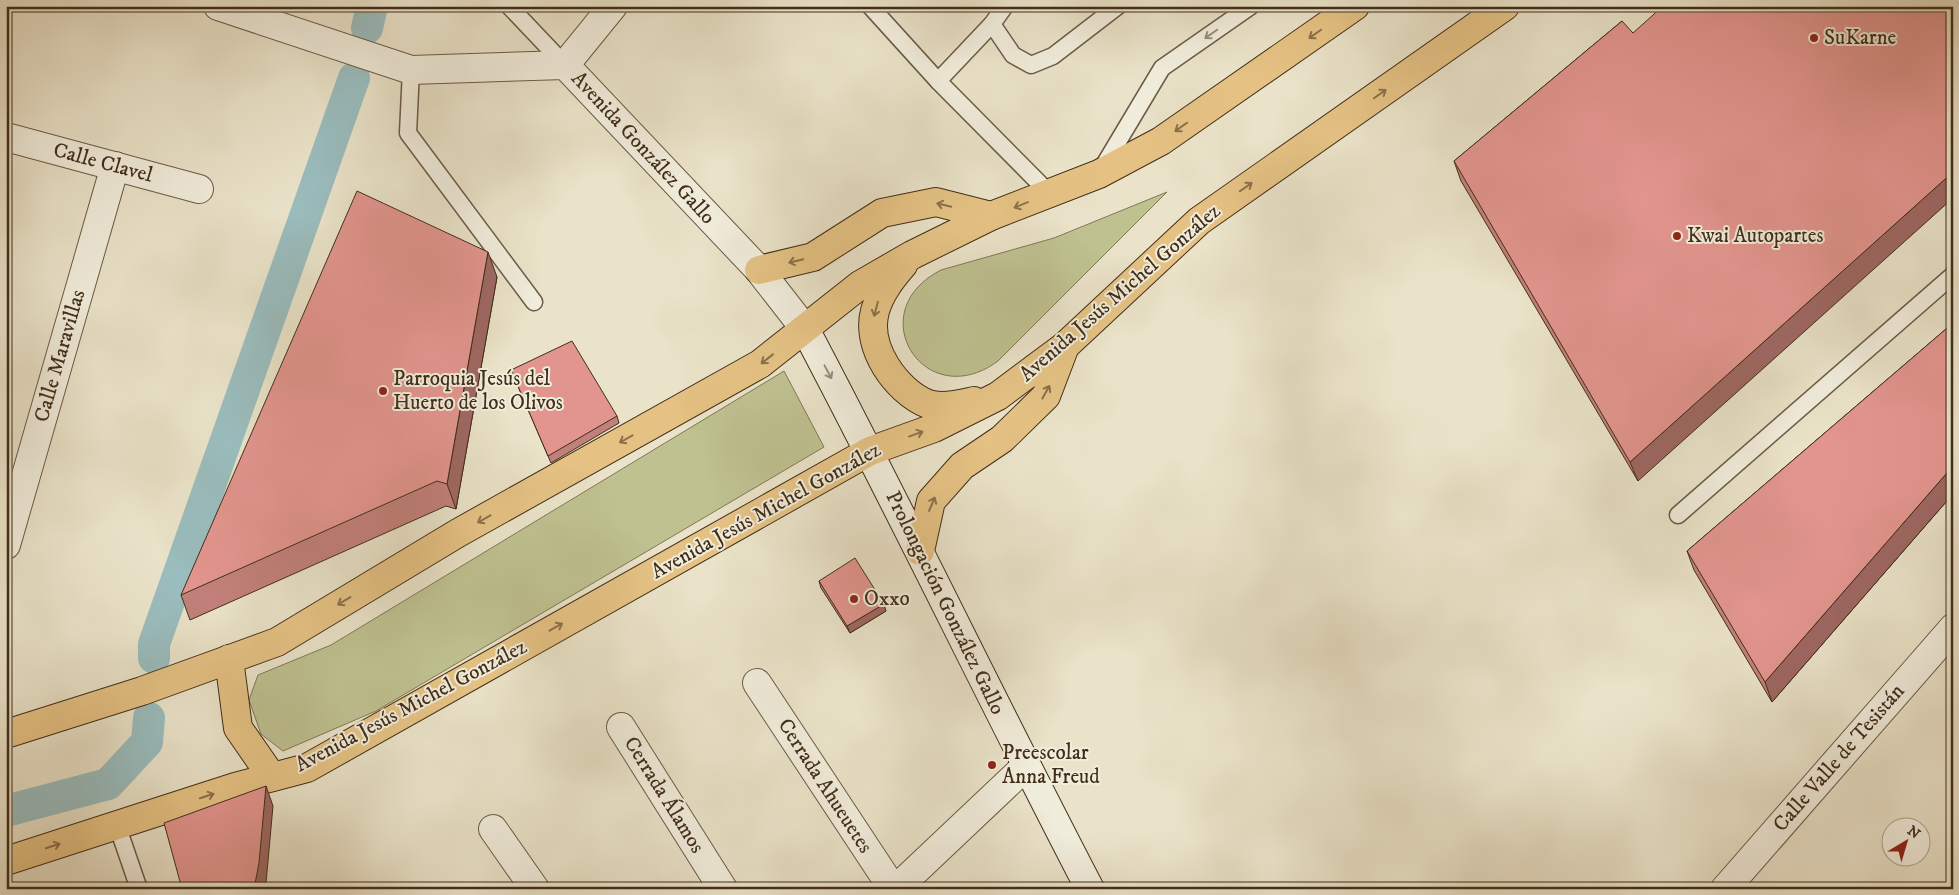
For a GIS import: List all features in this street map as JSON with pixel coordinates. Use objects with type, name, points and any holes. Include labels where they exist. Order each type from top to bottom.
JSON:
[{"type":"main road","points":[[6,734],[142,691],[277,642],[458,533],[760,364],[860,284],[912,255],[991,216],[1099,174],[1161,141],[1355,6]]},
{"type":"main road","name":"Avenida Jesús Michel González","points":[[8,854],[117,825],[306,768],[870,451],[934,428],[998,396],[1065,346],[1199,221],[1505,6]]},
{"type":"main road","points":[[759,270],[813,257],[882,213],[936,202],[991,216]]},
{"type":"main road","points":[[912,255],[884,287],[874,312],[875,342],[886,368],[904,390],[930,405],[954,406],[998,396]]},
{"type":"main road","points":[[920,551],[930,501],[962,466],[1002,439],[1046,396],[1065,346]]},
{"type":"main road","points":[[229,660],[238,728],[272,777]]},
{"type":"street","name":"Avenida González Gallo","points":[[218,6],[411,70],[565,65],[759,270],[805,329],[870,451]]},
{"type":"street","points":[[565,65],[613,6]]},
{"type":"street","name":"Calle Clavel","points":[[6,137],[199,189]]},
{"type":"street","name":"Calle Maravillas","points":[[6,545],[115,166]]},
{"type":"street","name":"Prolongación González Gallo","points":[[870,451],[1026,766],[1090,889]]},
{"type":"street","name":"Calle Valle de Tesistán","points":[[1725,889],[1953,628]]},
{"type":"street","name":"Cerrada Ahueuetes","points":[[757,683],[894,889]]},
{"type":"street","name":"Cerrada Álamos","points":[[621,727],[723,889]]},
{"type":"street","points":[[894,889],[1026,766]]},
{"type":"street","points":[[492,829],[535,889]]},
{"type":"lane","points":[[509,6],[565,65]]},
{"type":"lane","points":[[870,6],[938,81],[1049,193]]},
{"type":"lane","points":[[938,81],[992,24],[1005,6]]},
{"type":"lane","points":[[992,24],[1013,55],[1031,65],[1053,56],[1118,6]]},
{"type":"lane","points":[[1099,174],[1162,68],[1251,6]]},
{"type":"lane","points":[[411,70],[408,133],[534,302]]},
{"type":"lane","points":[[1678,515],[1953,275]]},
{"type":"lane","points":[[117,825],[139,889]]},
{"type":"green space","points":[[1167,192],[998,361],[971,374],[947,375],[926,367],[911,352],[904,331],[905,310],[917,288],[941,270],[1054,238]]},
{"type":"green space","points":[[784,371],[824,447],[376,711],[283,751],[261,734],[249,700],[258,675],[331,645]]},
{"type":"building","points":[[1663,6],[1953,6],[1953,172],[1630,462],[1454,161],[1622,21],[1633,33]]},
{"type":"building","name":"Parroquia Jesús del Huerto de los Olivos","points":[[357,191],[488,252],[447,484],[437,481],[181,595]]},
{"type":"building","points":[[1953,323],[1953,466],[1765,682],[1687,551]]},
{"type":"building","points":[[572,341],[617,416],[548,456],[511,370]]},
{"type":"building","name":"Oxxo","points":[[855,558],[884,604],[847,626],[819,581]]},
{"type":"building","points":[[266,786],[259,863],[254,889],[182,889],[164,823]]},
{"type":"waterway","points":[[367,28],[372,6]]},
{"type":"waterway","points":[[154,658],[154,644],[354,78]]},
{"type":"waterway","points":[[6,811],[108,784],[147,742],[149,718]]},
{"type":"place","name":"SuKarne","points":[[1814,38]]},
{"type":"place","name":"Kwai Autopartes","points":[[1677,236]]},
{"type":"place","name":"Parroquia Jesús del Huerto de los Olivos","points":[[383,391]]},
{"type":"place","name":"Oxxo","points":[[854,599]]},
{"type":"place","name":"Preescolar Anna Freud","points":[[992,765]]}]
